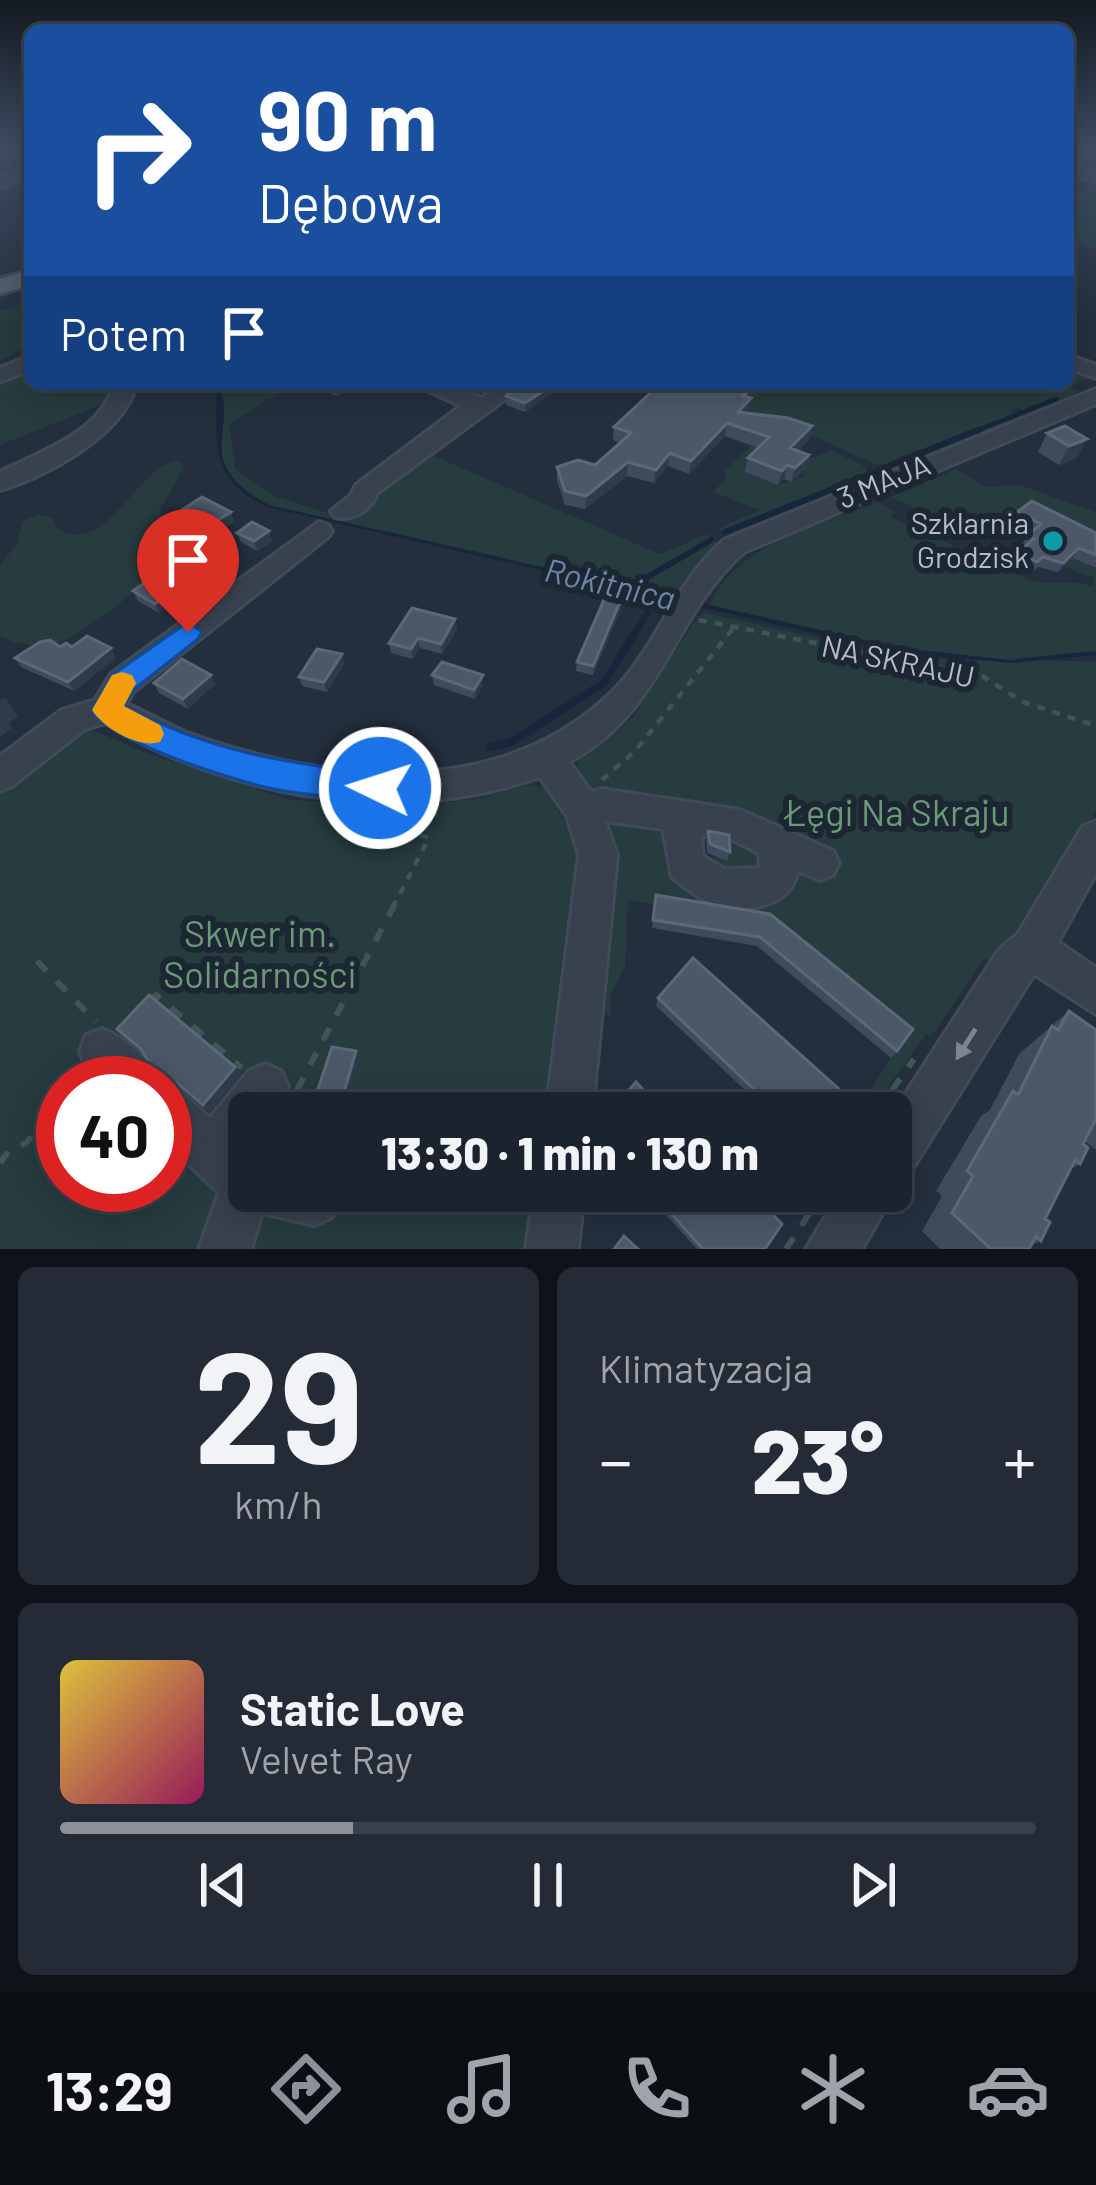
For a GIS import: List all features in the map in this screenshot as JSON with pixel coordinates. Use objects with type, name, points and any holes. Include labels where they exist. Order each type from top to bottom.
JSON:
[{"type":"street","points":[[0,482],[101,425],[122,404],[124,390]]},
{"type":"street","points":[[440,390],[481,406]]},
{"type":"street","points":[[344,512],[363,499],[365,490],[506,390]]},
{"type":"street","name":"3 MAJA","points":[[106,710],[192,750],[267,774],[323,784],[436,787],[485,779],[546,758],[594,729],[624,702],[689,608],[715,561],[746,539],[1096,396]]},
{"type":"street","points":[[0,776],[74,719],[106,710],[122,682],[319,531]]},
{"type":"street","points":[[546,758],[578,802],[596,842],[598,868],[571,1092]]},
{"type":"street","points":[[578,802],[740,826],[820,863]]},
{"type":"street","points":[[680,815],[685,865],[718,886],[752,890],[775,882],[782,867],[774,842]]},
{"type":"street","points":[[912,1126],[1014,965],[1032,949],[1096,838]]},
{"type":"street","points":[[1032,949],[1096,994]]},
{"type":"street","points":[[102,1051],[107,1056]]},
{"type":"street","points":[[192,1133],[228,1165]]},
{"type":"street","points":[[225,1249],[234,1212]]},
{"type":"street","points":[[552,1249],[557,1212]]},
{"type":"street","points":[[832,1249],[856,1212]]},
{"type":"path","name":"NA SKRAJU","points":[[689,608],[735,626],[849,653],[982,676],[1023,702],[1096,726]]},
{"type":"path","points":[[578,802],[621,766],[711,662],[735,626]]},
{"type":"path","points":[[141,1010],[156,995],[281,1089],[429,838],[343,811]]},
{"type":"path","points":[[0,1163],[5,1149],[26,1143],[36,1131]]},
{"type":"path","points":[[785,1249],[810,1212]]},
{"type":"green space","points":[[1074,208],[1096,208],[1096,248],[1074,246]]},
{"type":"green space","points":[[24,303],[24,348],[0,360],[0,311]]},
{"type":"green space","points":[[1074,367],[1096,376],[1074,384]]},
{"type":"green space","points":[[24,371],[24,390],[138,390],[0,445],[0,380]]},
{"type":"green space","points":[[221,390],[284,390],[229,424],[235,469],[274,496],[329,513],[358,491],[329,520],[267,504],[239,488],[229,476],[219,433]]},
{"type":"green space","points":[[516,390],[434,456],[660,554],[707,534],[718,545],[680,592],[668,589],[666,596],[334,521]]},
{"type":"green space","points":[[686,390],[1079,392],[1031,415],[1018,407],[1012,411],[1024,417],[890,471],[804,432]]},
{"type":"green space","points":[[751,446],[766,450],[746,472],[778,485],[805,476],[797,453],[812,458],[832,451],[861,464],[874,478],[729,537],[718,529],[760,510],[713,492],[726,478],[724,471]]},
{"type":"green space","points":[[180,461],[184,467],[160,510],[168,555],[149,578],[99,619],[56,643],[28,645],[0,636],[0,565],[16,545],[23,521],[39,515],[53,518],[58,529],[76,534],[93,531],[149,477]]},
{"type":"green space","points":[[956,469],[985,487],[1019,485],[1096,512],[1096,541],[1020,510],[981,541],[891,497]]},
{"type":"green space","name":"Łęgi Na Skraju","points":[[877,502],[895,512],[891,517],[1030,580],[1092,586],[1094,578],[1064,567],[1073,554],[1096,570],[1096,651],[1012,659],[1096,662],[1096,811],[1002,968],[984,959],[931,1037],[926,1034],[885,1092],[869,1092],[906,1035],[767,922],[628,900],[625,967],[611,993],[610,1015],[598,1013],[600,818],[668,826],[674,853],[747,883],[697,856],[726,859],[727,834],[705,801],[665,810],[598,800],[571,772],[577,770],[578,760],[633,717],[698,616],[706,613],[903,657],[1008,661],[885,646],[710,606],[738,567],[806,529]]},
{"type":"green space","name":"Skwer im. Solidarności","points":[[89,728],[141,751],[290,800],[415,806],[481,798],[531,784],[546,789],[573,835],[579,859],[548,1092],[228,1092],[228,1212],[530,1212],[524,1249],[0,1249],[0,794]]},
{"type":"water","name":"Rokitnica","points":[[219,390],[223,459],[244,489],[269,505],[900,648],[1010,660],[1096,651],[1096,655],[1012,663],[900,653],[267,507],[234,484],[225,471],[217,440]]},
{"type":"building","points":[[513,390],[545,390],[525,403],[506,396]]},
{"type":"building","points":[[654,390],[750,390],[743,396],[751,398],[738,412],[812,426],[790,448],[809,455],[795,468],[787,465],[782,471],[748,458],[769,437],[727,423],[691,461],[670,453],[656,470],[628,462],[586,496],[565,491],[557,467],[578,460],[595,465],[631,433],[614,427]]},
{"type":"building","points":[[1065,426],[1087,439],[1069,446],[1047,433]]},
{"type":"building","points":[[202,497],[231,512],[203,530],[174,515]]},
{"type":"building","points":[[1032,501],[1096,533],[1096,555],[1079,548],[1063,563],[1043,557],[1037,562],[1018,552],[1034,539],[1027,536],[1041,524],[1017,512]]},
{"type":"building","points":[[252,522],[269,531],[254,541],[237,533]]},
{"type":"building","points":[[150,579],[172,592],[155,604],[133,591]]},
{"type":"building","points":[[610,586],[624,592],[593,666],[577,662]]},
{"type":"building","points":[[412,608],[455,619],[441,644],[418,638],[411,649],[389,643]]},
{"type":"building","points":[[87,636],[111,648],[68,682],[15,658],[40,642],[72,647]]},
{"type":"building","points":[[317,649],[342,654],[324,682],[299,677]]},
{"type":"building","points":[[182,659],[211,675],[183,699],[154,683]]},
{"type":"building","points":[[442,662],[483,675],[474,690],[432,675]]},
{"type":"building","points":[[708,831],[729,835],[730,852],[710,844]]},
{"type":"building","points":[[656,895],[770,914],[913,1029],[897,1051],[760,937],[653,920]]},
{"type":"building","points":[[693,958],[842,1092],[757,1092],[658,998]]},
{"type":"building","points":[[149,995],[235,1067],[203,1105],[192,1096],[192,1056],[145,1056],[117,1029]]},
{"type":"building","points":[[1069,1011],[1096,1030],[1096,1119],[1083,1144],[1088,1148],[1080,1164],[1075,1160],[1045,1219],[1050,1222],[1041,1241],[1036,1236],[1029,1249],[991,1249],[952,1213],[973,1176],[967,1171],[1013,1091],[1018,1095],[1052,1026],[1058,1030]]},
{"type":"building","points":[[332,1047],[356,1051],[344,1092],[317,1092]]},
{"type":"building","points":[[636,1082],[645,1092],[627,1092]]},
{"type":"building","points":[[670,1212],[770,1212],[782,1224],[765,1249],[703,1249]]},
{"type":"building","points":[[624,1236],[638,1249],[614,1249]]},
{"type":"waterway","points":[[973,432],[1056,399]]},
{"type":"waterway","points":[[886,467],[980,429]]},
{"type":"waterway","points":[[725,532],[868,475]]},
{"type":"waterway","name":"Rokitnica","points":[[634,591],[639,582],[711,540]]},
{"type":"waterway","name":"Rokitnica","points":[[632,638],[658,596]]},
{"type":"waterway","points":[[490,747],[511,742],[604,683],[634,635]]},
{"type":"slow traffic","points":[[122,683],[106,710],[149,734]]},
{"type":"place","name":"Szklarnia Grodzisk","points":[[1053,541]]},
{"type":"route","points":[[188,632],[122,682],[106,710],[154,736],[267,774],[380,788]]}]
